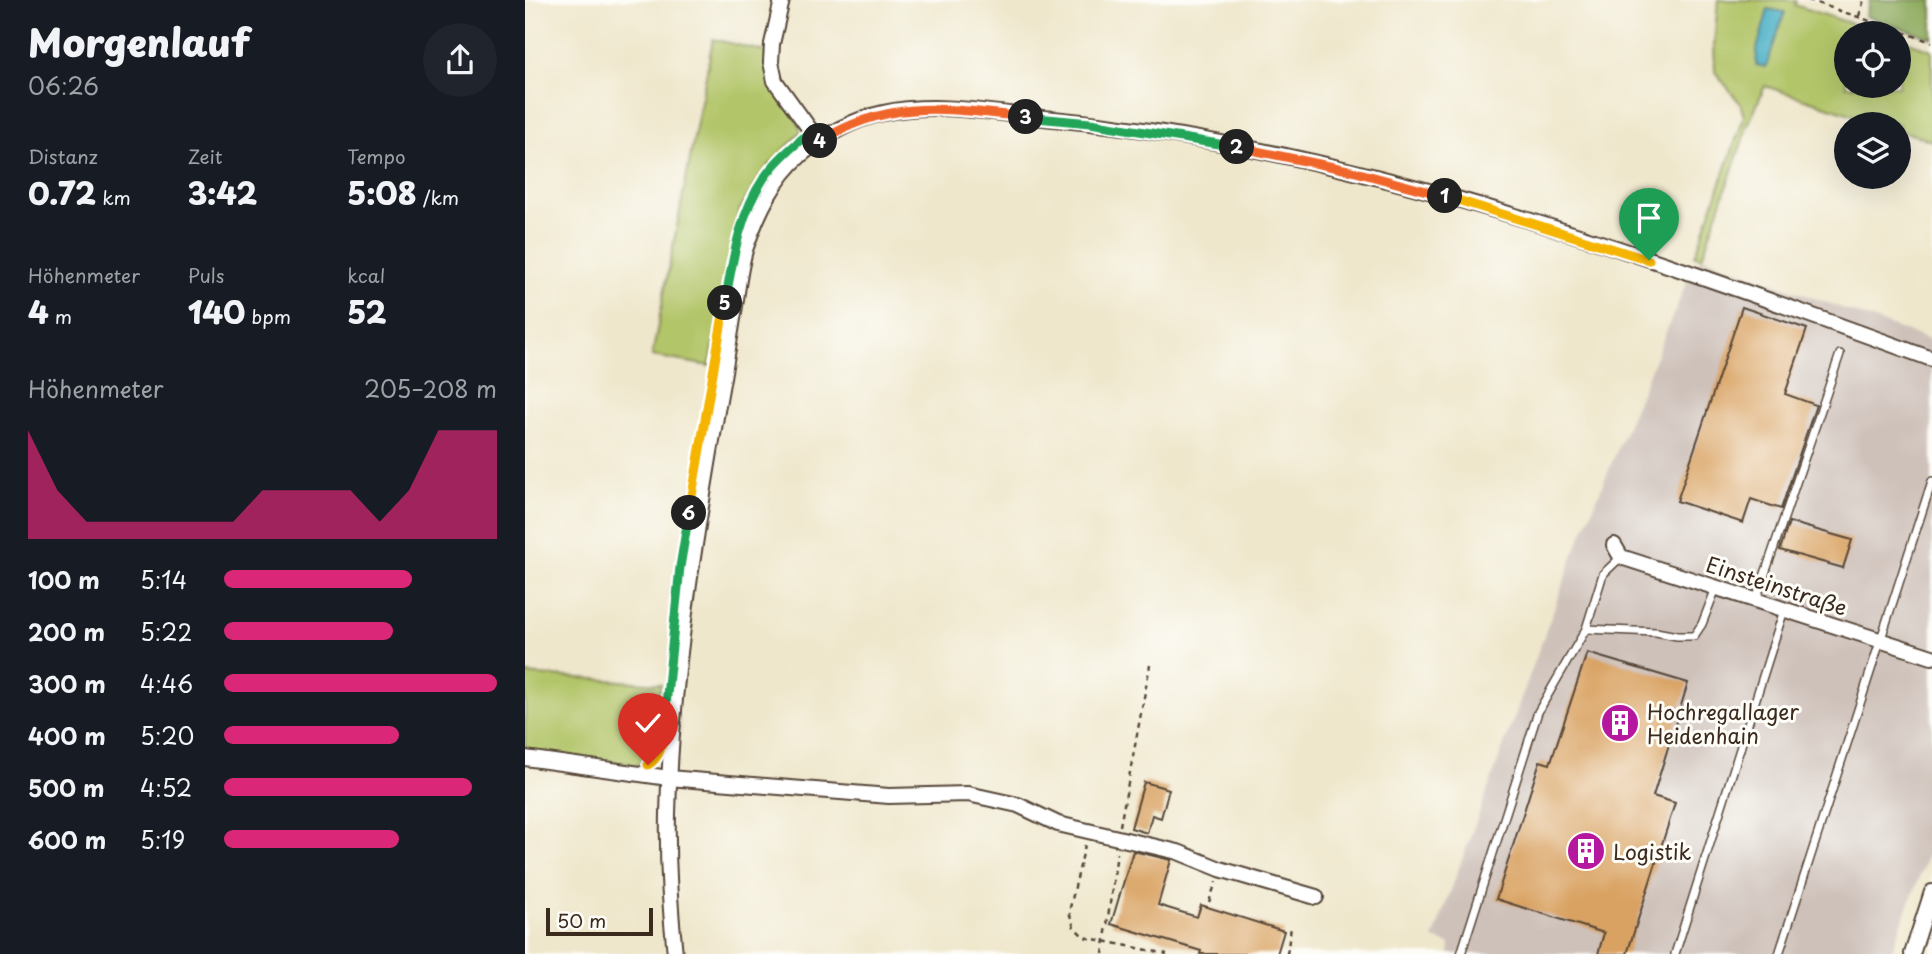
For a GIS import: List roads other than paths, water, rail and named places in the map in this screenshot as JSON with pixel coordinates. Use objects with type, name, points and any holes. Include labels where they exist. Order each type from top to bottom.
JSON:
[{"type":"street","points":[[782,0],[772,44],[771,62],[775,81],[819,142]]},
{"type":"street","points":[[675,954],[668,818],[675,702],[691,579],[744,253],[769,193],[802,154],[838,130],[879,114],[926,109],[1090,123],[1231,146],[1348,170],[1541,225],[1932,359]]},
{"type":"street","name":"Einsteinstraße","points":[[1617,551],[1784,610],[1932,657]]},
{"type":"street","points":[[525,758],[669,778],[889,796],[968,793],[1018,804],[1058,824],[1178,852],[1220,869],[1316,897]]},
{"type":"street","points":[[1912,954],[1932,892]]},
{"type":"lane","points":[[1756,600],[1840,354]]},
{"type":"lane","points":[[1779,954],[1932,481]]},
{"type":"lane","points":[[1461,954],[1538,712],[1586,629],[1603,574],[1617,551]]},
{"type":"lane","points":[[1586,629],[1694,636],[1702,624],[1716,587]]},
{"type":"lane","points":[[1675,954],[1784,610]]},
{"type":"water","points":[[1768,9],[1785,12],[1766,67],[1756,65],[1757,49]]},
{"type":"place","name":"Hochregallager Heidenhain","points":[[1620,723]]},
{"type":"place","name":"Logistik","points":[[1586,851]]}]
